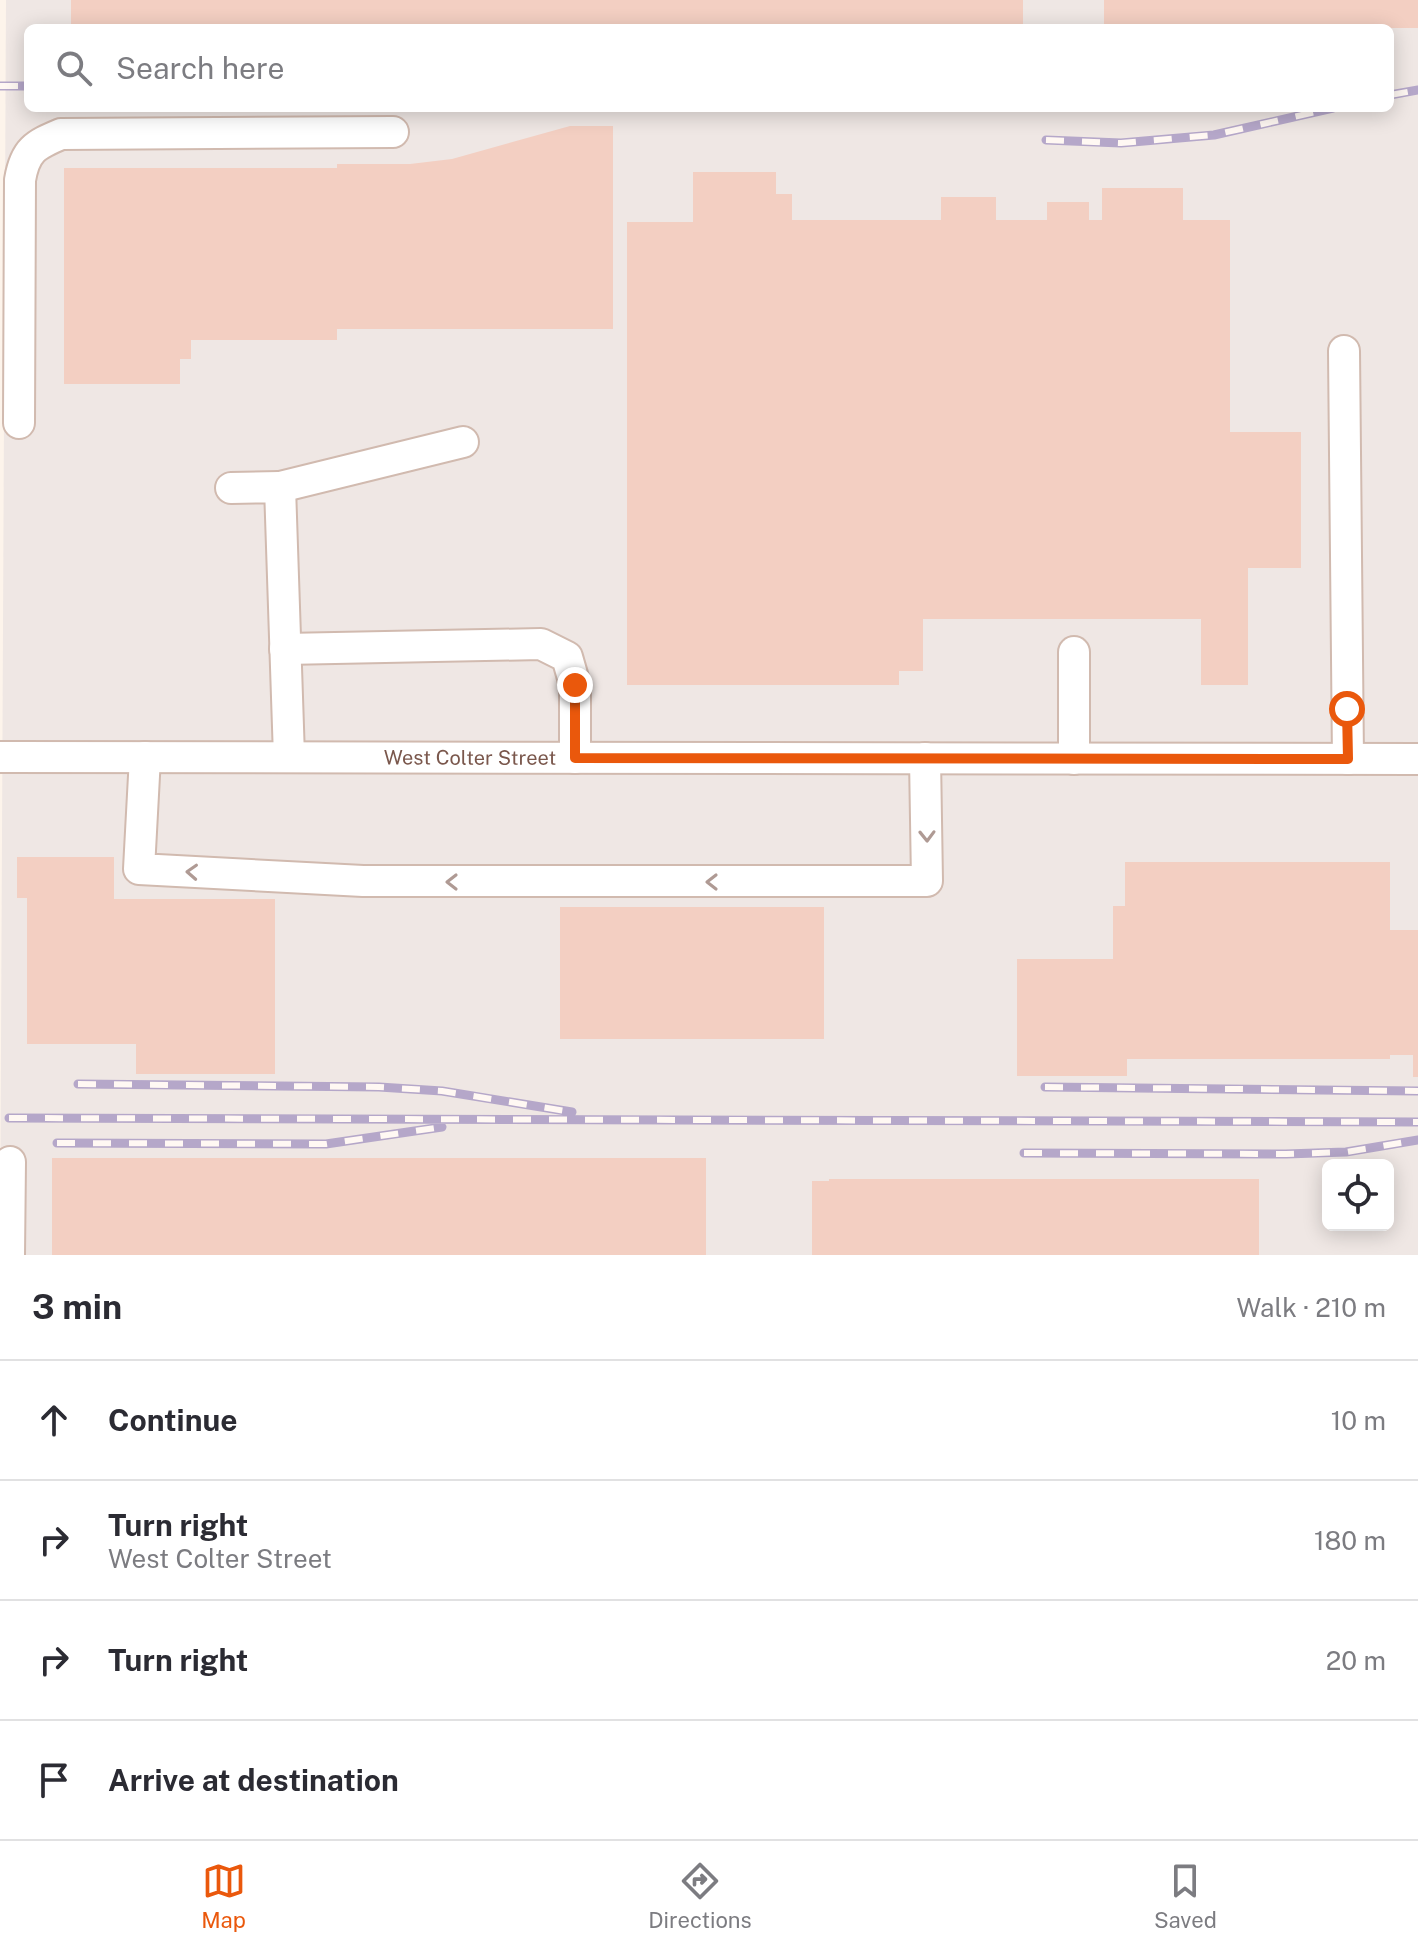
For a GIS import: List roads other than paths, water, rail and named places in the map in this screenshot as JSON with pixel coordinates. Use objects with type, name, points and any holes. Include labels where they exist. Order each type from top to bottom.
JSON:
[{"type":"street","points":[[19,423],[20,180],[23,162],[37,145],[61,134],[393,132]]},
{"type":"street","points":[[1344,351],[1348,759]]},
{"type":"street","points":[[231,488],[280,487],[463,442]]},
{"type":"street","points":[[280,487],[289,757]]},
{"type":"street","points":[[285,649],[541,644],[567,657],[575,685],[575,758]]},
{"type":"street","points":[[1074,652],[1074,759]]},
{"type":"street","name":"West Colter Street","points":[[0,757],[1418,759]]},
{"type":"street","points":[[145,757],[139,869],[363,881],[590,882],[927,881],[925,758]]},
{"type":"street","points":[[9,1255],[10,1162]]},
{"type":"railway","points":[[0,86],[24,86]]},
{"type":"railway","points":[[1394,94],[1418,90]]},
{"type":"railway","points":[[1046,140],[1121,143],[1214,135],[1315,112]]},
{"type":"railway","points":[[78,1084],[379,1087],[442,1091],[572,1112]]},
{"type":"railway","points":[[1045,1087],[1418,1091]]},
{"type":"railway","points":[[9,1118],[1418,1122]]},
{"type":"railway","points":[[57,1143],[326,1144],[442,1127]]},
{"type":"railway","points":[[1024,1153],[1286,1154],[1346,1152],[1418,1140]]}]
